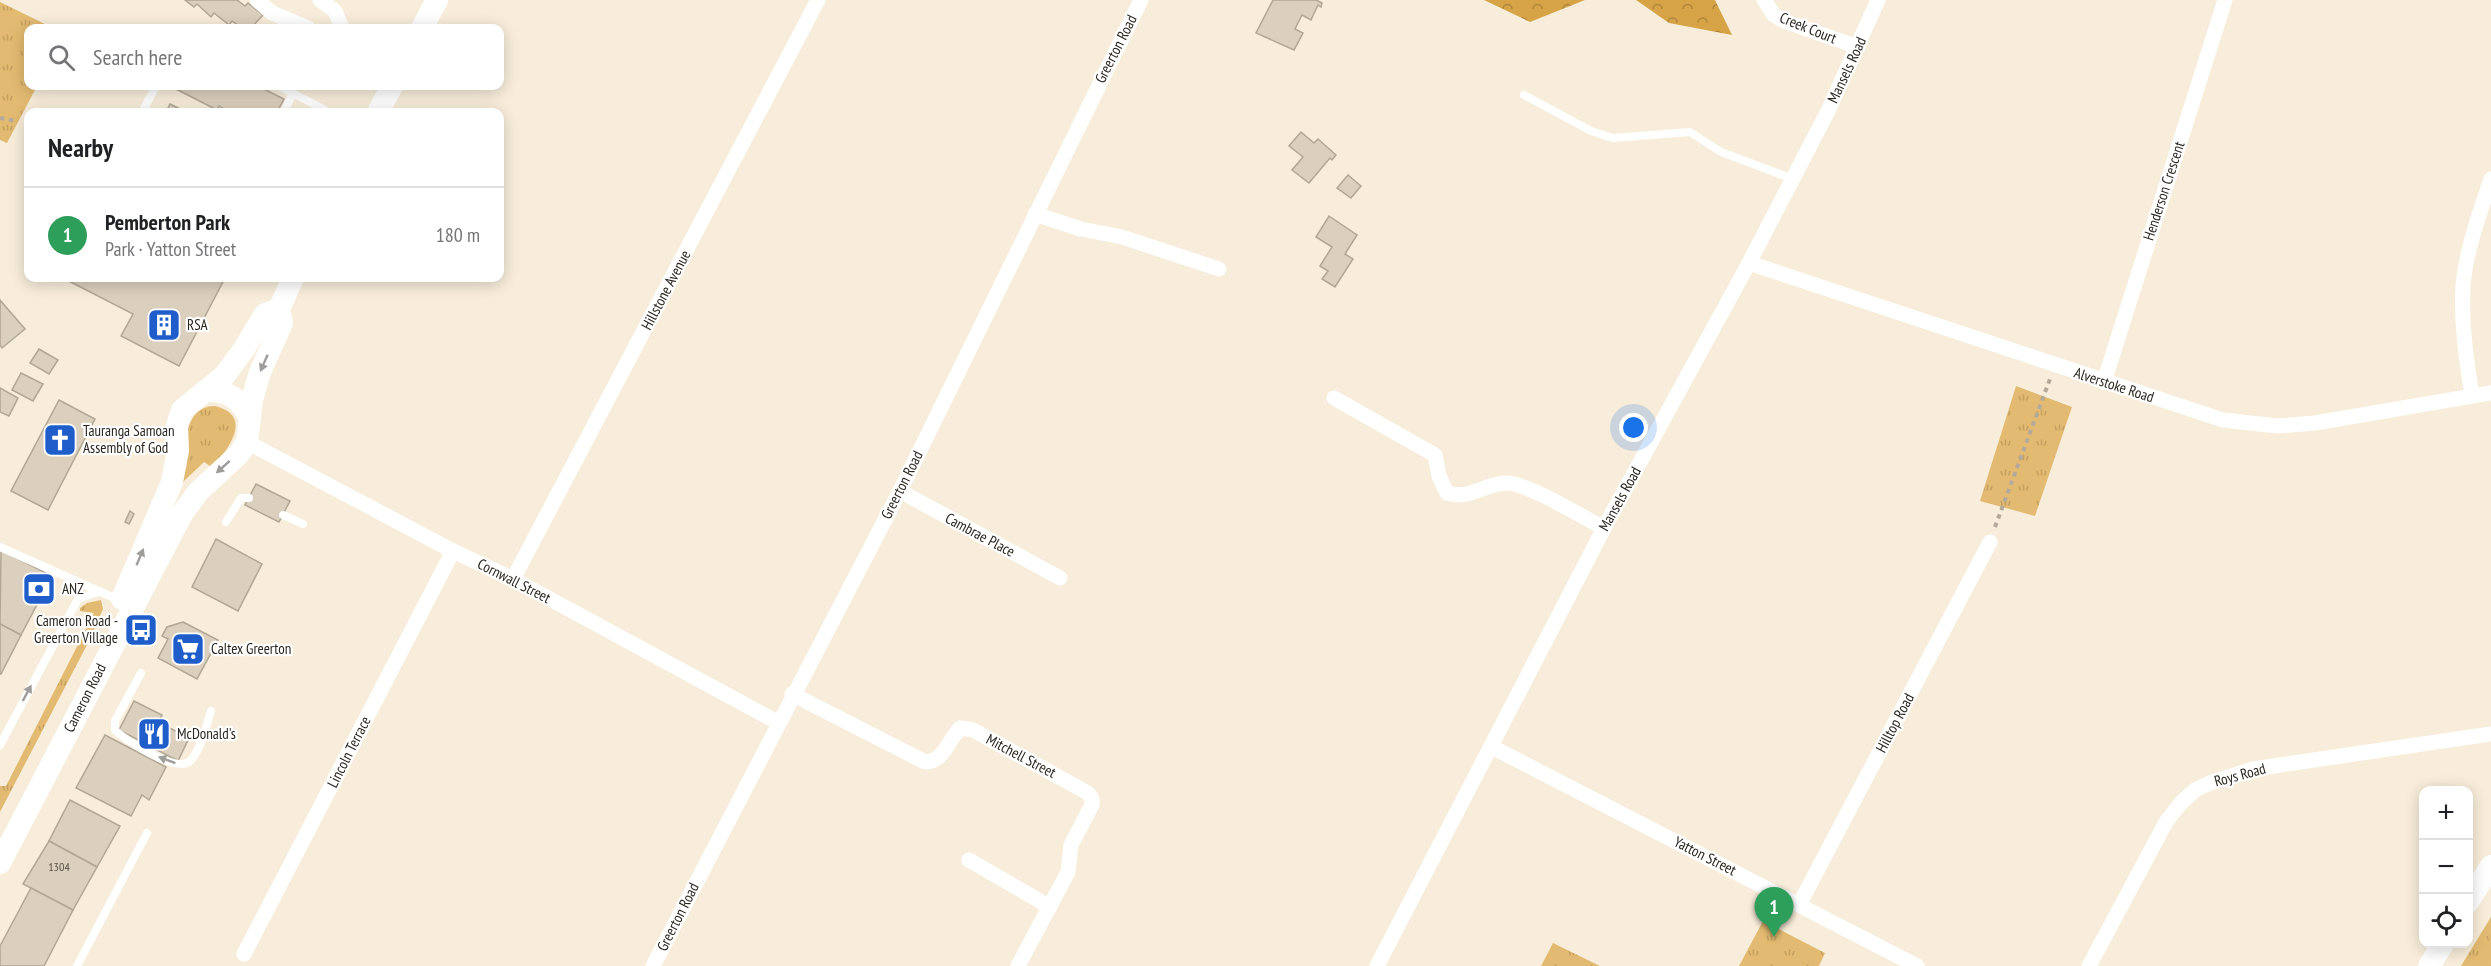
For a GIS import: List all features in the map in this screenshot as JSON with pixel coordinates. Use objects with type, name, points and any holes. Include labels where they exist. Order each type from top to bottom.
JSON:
[{"type":"main road","points":[[424,24],[437,0]]},
{"type":"main road","points":[[380,108],[390,90]]},
{"type":"main road","name":"Cameron Road","points":[[0,863],[182,514],[198,492],[239,454],[247,442],[260,372],[282,323],[279,309],[290,282]]},
{"type":"main road","name":"Cameron Road","points":[[0,834],[122,600],[172,482],[178,451],[177,426],[182,410],[225,375],[265,314],[279,309]]},
{"type":"main road","points":[[208,391],[219,391],[232,395],[243,403],[250,419]]},
{"type":"main road","points":[[2473,895],[2491,866]]},
{"type":"main road","points":[[2429,966],[2440,948]]},
{"type":"street","points":[[257,0],[272,12],[299,24]]},
{"type":"street","points":[[320,0],[335,11],[340,24]]},
{"type":"street","name":"Hillstone Avenue","points":[[513,579],[818,0]]},
{"type":"street","name":"Greerton Road","points":[[653,966],[792,694],[900,492],[1141,0]]},
{"type":"street","name":"Creek Court","points":[[1764,0],[1774,15],[1784,21],[1858,47]]},
{"type":"street","name":"Mansels Road","points":[[1377,966],[1604,528],[1749,263],[1858,47],[1878,0]]},
{"type":"street","name":"Henderson Crescent","points":[[2104,382],[2225,0]]},
{"type":"street","points":[[2472,395],[2464,343],[2463,284],[2480,211],[2491,179]]},
{"type":"street","points":[[1035,214],[1081,230],[1122,237],[1219,269]]},
{"type":"street","name":"Alverstoke Road","points":[[1749,263],[2223,420],[2278,426],[2315,423],[2491,393]]},
{"type":"street","points":[[1334,398],[1435,455],[1439,476],[1447,493],[1465,496],[1494,485],[1518,484],[1604,528]]},
{"type":"street","name":"Cornwall Street","points":[[247,442],[453,551],[513,579],[778,723]]},
{"type":"street","name":"Cambrae Place","points":[[900,492],[1060,578]]},
{"type":"street","name":"Hilltop Road","points":[[1799,905],[1990,542]]},
{"type":"street","name":"Lincoln Terrace","points":[[244,954],[453,551]]},
{"type":"street","name":"Mitchell Street","points":[[792,694],[925,762],[931,762],[946,750],[960,728],[973,730],[1088,794],[1092,799],[1092,805],[1071,845],[1068,872],[1018,966]]},
{"type":"street","name":"Roys Road","points":[[2089,966],[2166,822],[2195,790],[2228,776],[2253,770],[2491,734]]},
{"type":"street","name":"Yatton Street","points":[[1492,747],[1917,966]]},
{"type":"street","points":[[969,860],[1050,907]]},
{"type":"lane","points":[[144,108],[154,90]]},
{"type":"lane","points":[[287,90],[321,108]]},
{"type":"lane","points":[[286,108],[293,93]]},
{"type":"lane","points":[[1524,95],[1591,131],[1613,138],[1690,132],[1721,152],[1792,179]]},
{"type":"lane","points":[[226,522],[236,502],[240,498],[249,498]]},
{"type":"lane","points":[[283,514],[303,524]]},
{"type":"lane","points":[[0,548],[122,600]]},
{"type":"lane","points":[[0,745],[78,599],[100,591]]},
{"type":"lane","points":[[141,673],[115,721],[115,730],[123,737],[163,759],[183,764],[190,761],[196,754],[211,711]]},
{"type":"lane","points":[[77,966],[147,833]]},
{"type":"path","points":[[0,118],[16,121]]},
{"type":"path","points":[[1990,542],[2055,365]]},
{"type":"green space","points":[[1484,0],[1585,0],[1530,22]]},
{"type":"green space","points":[[1636,0],[1715,0],[1732,35],[1669,23]]},
{"type":"green space","points":[[0,2],[45,24],[24,24],[24,90],[35,90],[7,143],[0,140]]},
{"type":"green space","points":[[2016,386],[2072,407],[2035,516],[1980,501]]},
{"type":"green space","points":[[215,406],[234,417],[236,425],[234,434],[225,452],[213,468],[204,462],[183,482],[185,447],[190,423],[204,408]]},
{"type":"green space","points":[[101,600],[103,609],[89,641],[0,812],[0,786],[6,786],[94,613],[80,611],[80,608],[87,603]]},
{"type":"green space","points":[[2491,917],[2491,966],[2461,966]]},
{"type":"green space","points":[[1763,921],[1825,953],[1819,966],[1739,966]]},
{"type":"green space","points":[[1553,943],[1600,966],[1541,966]]},
{"type":"building","points":[[185,0],[237,0],[245,6],[248,3],[263,15],[255,24],[236,24],[232,21],[228,24],[214,13],[211,17],[197,4],[194,7]]},
{"type":"building","points":[[1273,0],[1316,0],[1322,3],[1321,7],[1318,5],[1311,20],[1302,15],[1295,29],[1303,33],[1294,50],[1256,33]]},
{"type":"building","points":[[178,90],[266,90],[284,99],[279,108],[222,108],[219,106],[213,108]]},
{"type":"building","points":[[1301,132],[1314,143],[1318,139],[1336,155],[1332,160],[1330,158],[1309,183],[1292,170],[1303,157],[1289,146]]},
{"type":"building","points":[[1348,175],[1361,186],[1351,198],[1337,188]]},
{"type":"building","points":[[1329,216],[1357,235],[1345,254],[1353,259],[1335,287],[1322,279],[1328,271],[1320,266],[1332,247],[1316,237]]},
{"type":"building","name":"RSA","points":[[71,282],[223,282],[179,366],[121,336],[133,314]]},
{"type":"building","points":[[0,300],[25,329],[2,348],[0,345]]},
{"type":"building","points":[[39,349],[58,360],[49,374],[30,363]]},
{"type":"building","points":[[21,373],[43,384],[33,401],[12,390]]},
{"type":"building","points":[[0,388],[18,398],[9,416],[0,412]]},
{"type":"building","points":[[59,400],[95,419],[48,510],[11,491]]},
{"type":"building","points":[[256,484],[290,501],[279,522],[245,505]]},
{"type":"building","points":[[130,511],[134,514],[129,524],[125,522]]},
{"type":"building","points":[[216,539],[262,564],[238,611],[192,587]]},
{"type":"building","points":[[1,550],[52,576],[21,635],[0,624]]},
{"type":"building","name":"Caltex Greerton","points":[[183,622],[218,640],[197,679],[158,658],[168,639],[162,636],[167,627]]},
{"type":"building","points":[[0,624],[21,635],[1,674],[0,674]]},
{"type":"building","name":"McDonald's","points":[[134,701],[162,715],[158,722],[189,738],[178,761],[119,730]]},
{"type":"building","points":[[105,735],[166,767],[149,800],[142,795],[131,816],[76,788]]},
{"type":"building","points":[[70,800],[120,826],[97,867],[49,841]]},
{"type":"building","points":[[49,841],[97,867],[73,910],[23,884]]},
{"type":"building","points":[[31,888],[73,910],[44,966],[0,966],[0,946]]},
{"type":"place","name":"RSA","points":[[164,325]]},
{"type":"place","name":"Tauranga Samoan Assembly of God","points":[[60,440]]},
{"type":"place","name":"ANZ","points":[[39,589]]},
{"type":"place","name":"Cameron Road - Greerton Village","points":[[141,630]]},
{"type":"place","name":"Caltex Greerton","points":[[188,649]]},
{"type":"place","name":"McDonald's","points":[[154,734]]},
{"type":"place","name":"Pemberton Park","points":[[1774,937]]}]
